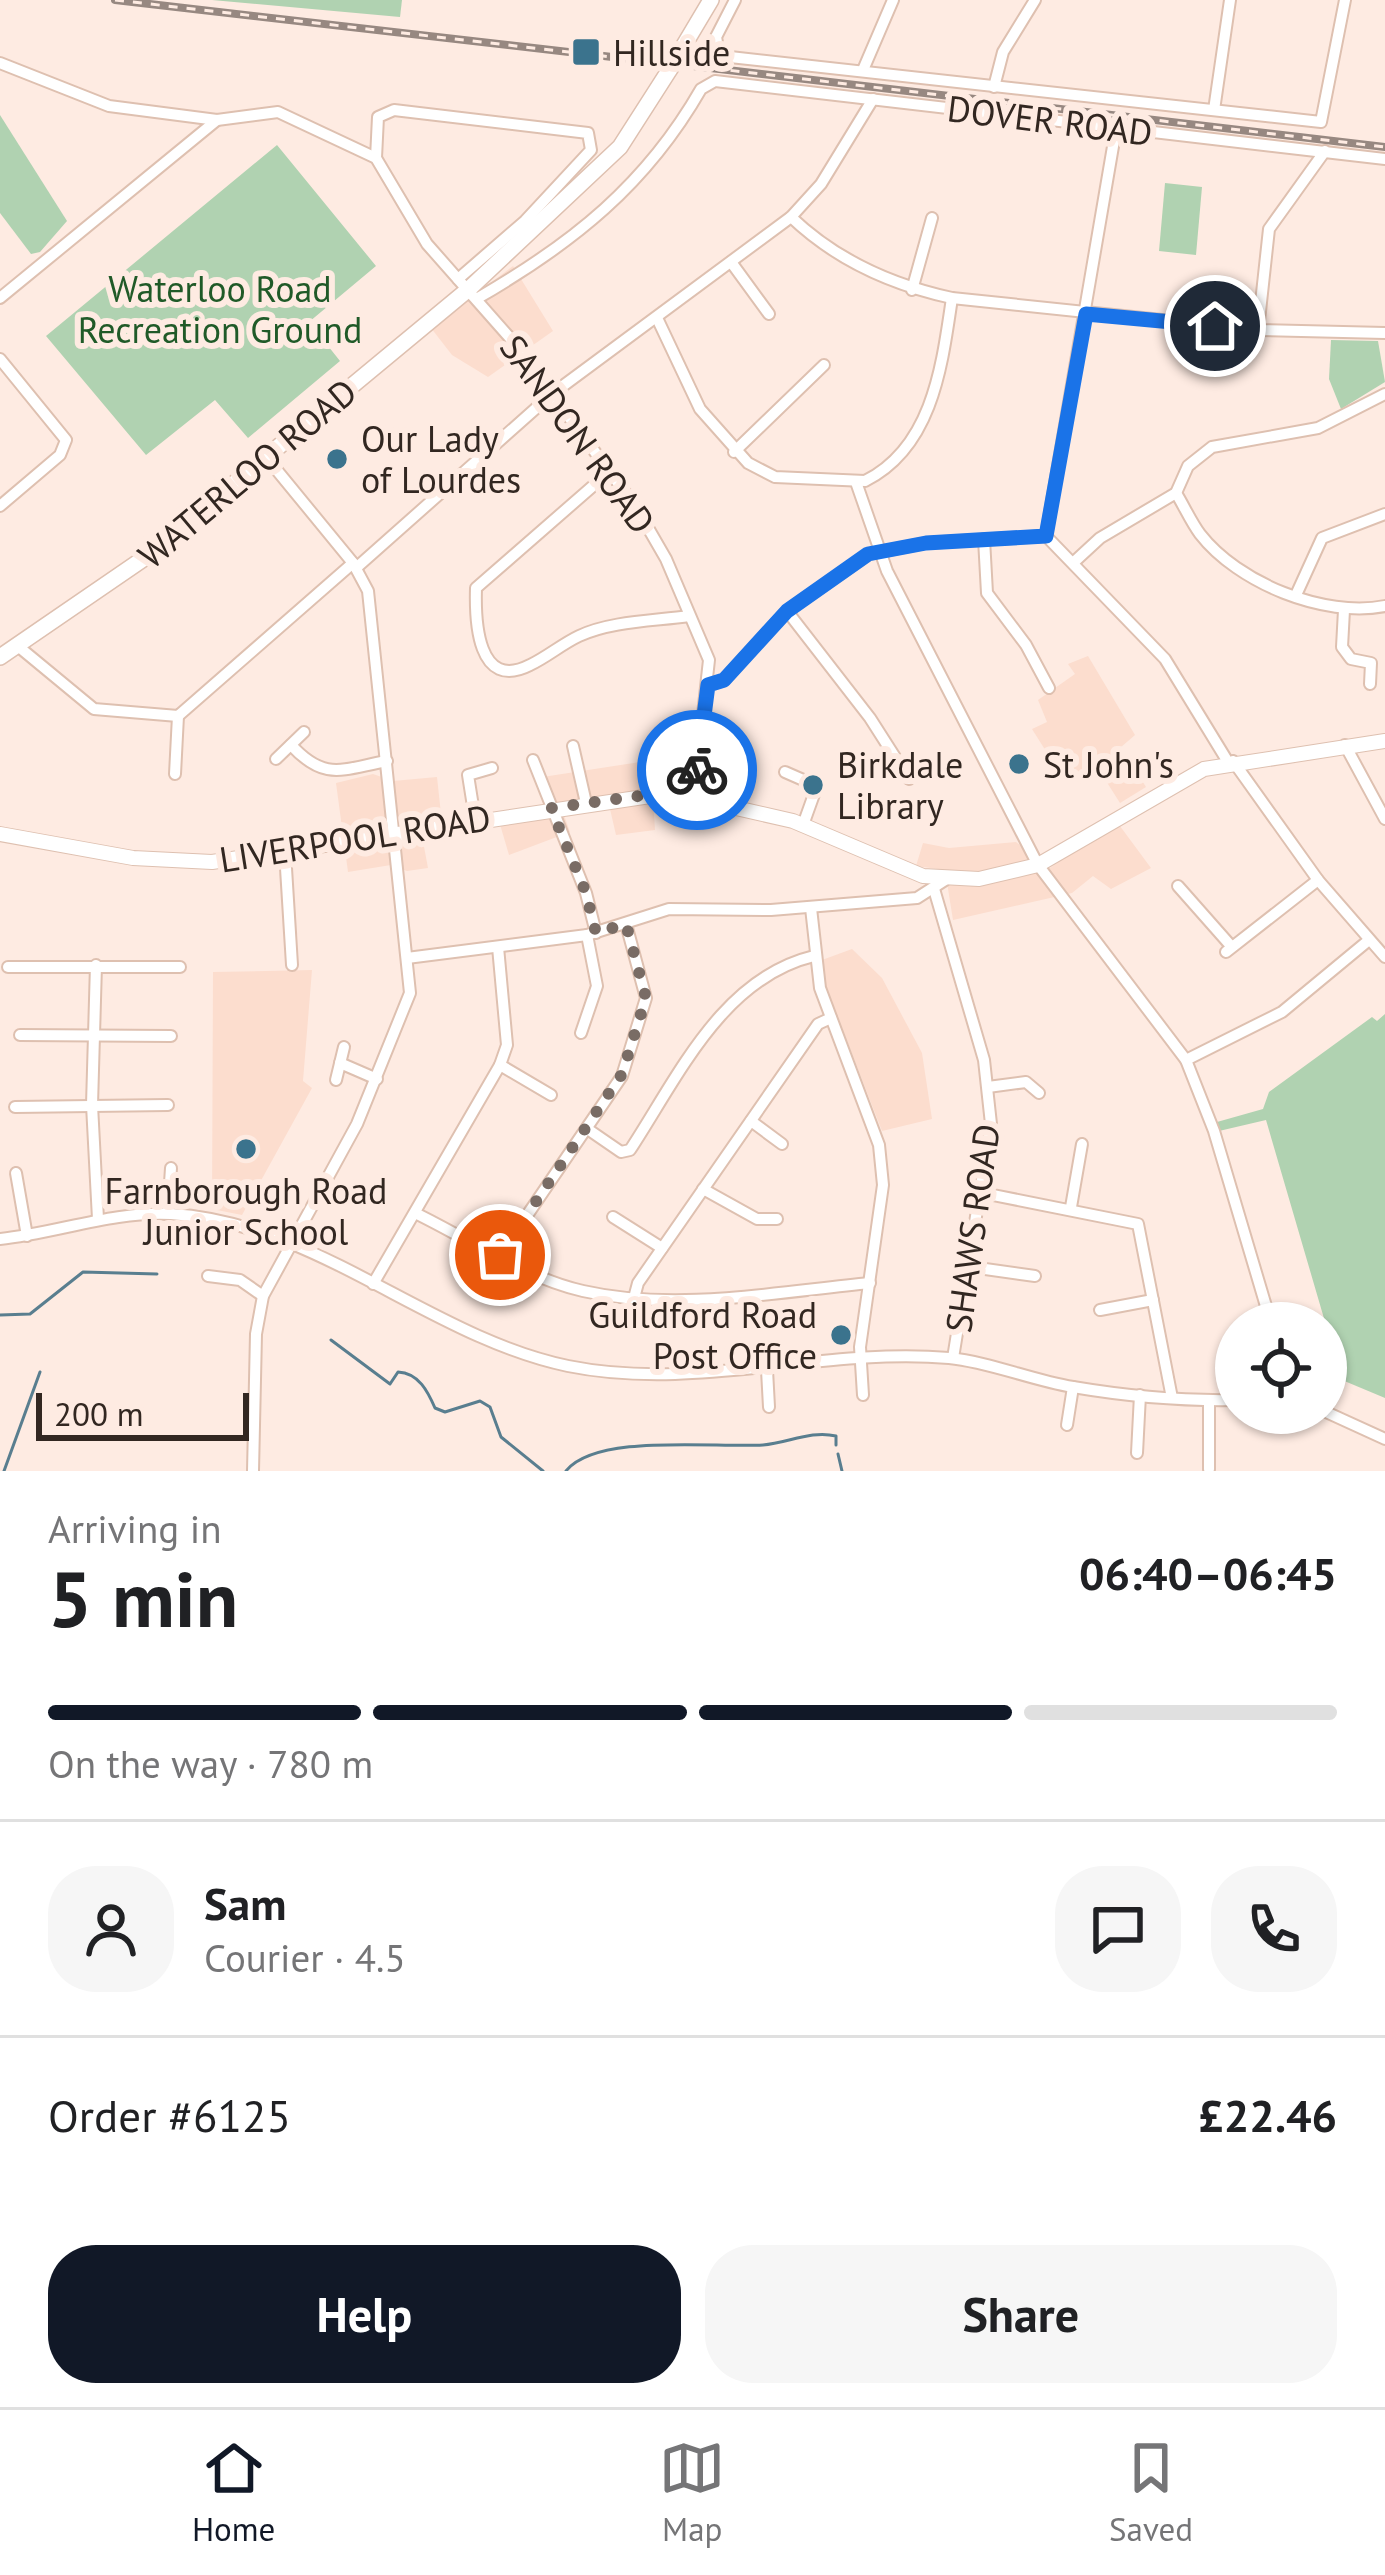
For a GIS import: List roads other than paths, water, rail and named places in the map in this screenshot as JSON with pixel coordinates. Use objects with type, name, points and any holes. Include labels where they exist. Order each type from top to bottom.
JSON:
[{"type":"highway","name":"WATERLOO ROAD","points":[[7,648],[143,560],[468,288],[620,147],[711,0]]},
{"type":"main road","name":"LIVERPOOL ROAD","points":[[0,834],[133,858],[212,862],[586,803],[694,795],[803,825],[940,885],[1038,865],[1157,792],[1230,762],[1385,741]]},
{"type":"street","points":[[735,0],[716,37],[718,48],[730,58],[1321,122],[1345,0]]},
{"type":"street","points":[[863,70],[893,0]]},
{"type":"street","points":[[994,86],[1003,52],[1034,0]]},
{"type":"street","points":[[1214,110],[1230,0]]},
{"type":"street","points":[[0,63],[109,106],[218,120],[278,112],[376,158],[378,117],[394,110],[588,133],[591,150],[468,288]]},
{"type":"street","name":"DOVER ROAD","points":[[468,288],[586,230],[640,180],[701,89],[715,81],[1385,159]]},
{"type":"street","points":[[7,648],[94,709],[178,716],[552,394],[791,217],[821,184],[873,99]]},
{"type":"street","points":[[0,298],[218,120]]},
{"type":"street","points":[[1046,536],[1116,129]]},
{"type":"street","points":[[1258,330],[1269,229],[1325,151]]},
{"type":"street","name":"SANDON ROAD","points":[[376,158],[427,244],[552,394],[666,559],[709,660],[694,795]]},
{"type":"street","points":[[791,217],[857,266],[912,290],[952,298],[1258,330],[1385,333]]},
{"type":"street","points":[[912,290],[932,218]]},
{"type":"street","points":[[730,262],[769,314]]},
{"type":"street","points":[[657,318],[700,409],[734,452],[775,477],[856,482],[878,475],[918,430],[932,401],[952,298]]},
{"type":"street","points":[[734,452],[824,365]]},
{"type":"street","points":[[0,506],[60,455],[65,440],[2,366]]},
{"type":"street","points":[[1074,562],[1100,538],[1177,493],[1187,466],[1213,447],[1318,428],[1385,394]]},
{"type":"street","points":[[253,1471],[256,1334],[262,1296],[377,1079],[406,1011],[407,958],[368,591],[354,565],[266,457]]},
{"type":"street","points":[[609,472],[476,588],[476,640],[483,654],[504,670],[525,669],[599,629],[689,616]]},
{"type":"street","points":[[856,482],[880,551],[970,741],[1038,865],[1186,1060],[1214,1131],[1264,1302]]},
{"type":"street","points":[[1177,493],[1199,532],[1220,554],[1256,579],[1344,610],[1385,606]]},
{"type":"street","points":[[1296,595],[1322,538],[1385,514]]},
{"type":"street","points":[[708,685],[724,680],[787,611],[861,557],[984,539],[1046,536],[1165,659],[1230,762],[1318,880],[1385,957]]},
{"type":"street","points":[[984,539],[987,593],[1026,645],[1048,688]]},
{"type":"street","points":[[1344,610],[1342,647],[1351,659],[1371,663],[1370,684]]},
{"type":"street","points":[[787,611],[870,718],[908,779]]},
{"type":"street","points":[[175,775],[178,716]]},
{"type":"street","points":[[276,759],[304,732]]},
{"type":"street","points":[[291,745],[309,764],[326,772],[387,761]]},
{"type":"street","points":[[573,746],[586,803]]},
{"type":"street","points":[[1345,746],[1385,819]]},
{"type":"street","points":[[533,760],[586,893],[597,986],[581,1033]]},
{"type":"street","points":[[475,819],[468,776],[492,768]]},
{"type":"street","points":[[785,772],[832,793]]},
{"type":"street","points":[[803,825],[817,786]]},
{"type":"street","points":[[285,852],[292,965]]},
{"type":"street","points":[[1178,892],[1228,949],[1318,880]]},
{"type":"street","points":[[407,958],[592,934],[669,909],[811,908],[916,898],[940,885]]},
{"type":"street","name":"SHAWS ROAD","points":[[940,885],[988,1088],[990,1154],[953,1358]]},
{"type":"street","points":[[811,908],[814,956],[831,1018],[879,1145],[883,1185],[860,1358],[863,1395]]},
{"type":"street","points":[[500,1255],[589,1130],[622,1074],[646,998],[626,924]]},
{"type":"street","points":[[1186,1060],[1282,1012],[1369,940]]},
{"type":"street","points":[[374,1284],[500,1065],[507,1045],[498,947]]},
{"type":"street","points":[[589,1130],[621,1152],[630,1150],[727,1005],[769,971],[814,956]]},
{"type":"street","points":[[96,965],[92,1106],[98,1220]]},
{"type":"street","points":[[8,967],[180,967]]},
{"type":"street","points":[[634,1298],[662,1248],[818,1024],[831,1018]]},
{"type":"street","points":[[20,1035],[171,1036]]},
{"type":"street","points":[[336,1080],[344,1047]]},
{"type":"street","points":[[340,1063],[377,1079]]},
{"type":"street","points":[[500,1065],[550,1095]]},
{"type":"street","points":[[988,1088],[1026,1082],[1039,1093]]},
{"type":"street","points":[[15,1107],[168,1105]]},
{"type":"street","points":[[751,1120],[782,1144]]},
{"type":"street","points":[[1071,1207],[1082,1144]]},
{"type":"street","points":[[168,1214],[171,1168]]},
{"type":"street","points":[[16,1172],[27,1236]]},
{"type":"street","points":[[703,1189],[757,1219],[777,1219]]},
{"type":"street","points":[[983,1193],[1138,1224],[1172,1398]]},
{"type":"street","points":[[415,1213],[579,1291],[634,1298],[870,1282]]},
{"type":"street","points":[[0,1239],[98,1220],[168,1214],[234,1224],[290,1244],[485,1340],[574,1367],[669,1375],[767,1370],[860,1358],[953,1358],[1073,1387],[1215,1400]]},
{"type":"street","points":[[613,1217],[662,1248]]},
{"type":"street","points":[[970,1268],[1035,1276]]},
{"type":"street","points":[[208,1276],[240,1280],[262,1296]]},
{"type":"street","points":[[1100,1310],[1153,1300]]},
{"type":"street","points":[[767,1370],[769,1407]]},
{"type":"street","points":[[1067,1425],[1073,1387]]},
{"type":"street","points":[[1137,1453],[1140,1395]]},
{"type":"street","points":[[1209,1400],[1209,1469]]},
{"type":"street","points":[[1347,1421],[1385,1438]]},
{"type":"waterway","points":[[0,1315],[30,1314],[83,1272],[157,1274]]},
{"type":"waterway","points":[[331,1340],[390,1384],[398,1372],[412,1376],[435,1408],[445,1412],[480,1401],[490,1407],[501,1437],[543,1471]]},
{"type":"waterway","points":[[4,1471],[40,1372]]},
{"type":"waterway","points":[[566,1471],[581,1459],[629,1447],[763,1445],[818,1435],[836,1436],[836,1445]]},
{"type":"waterway","points":[[838,1454],[842,1471]]},
{"type":"railway","points":[[115,0],[647,61]]},
{"type":"railway","points":[[659,62],[1385,147]]},
{"type":"place","name":"Hillside","points":[[586,52]]},
{"type":"place","name":"Our Lady of Lourdes","points":[[337,459]]},
{"type":"place","name":"St John's","points":[[1019,764]]},
{"type":"place","name":"Birkdale Library","points":[[813,785]]},
{"type":"place","name":"Farnborough Road Junior School","points":[[246,1149]]},
{"type":"place","name":"Guildford Road Post Office","points":[[841,1335]]},
{"type":"park label","name":"Waterloo Road Recreation Ground","points":[[220,308]]}]
